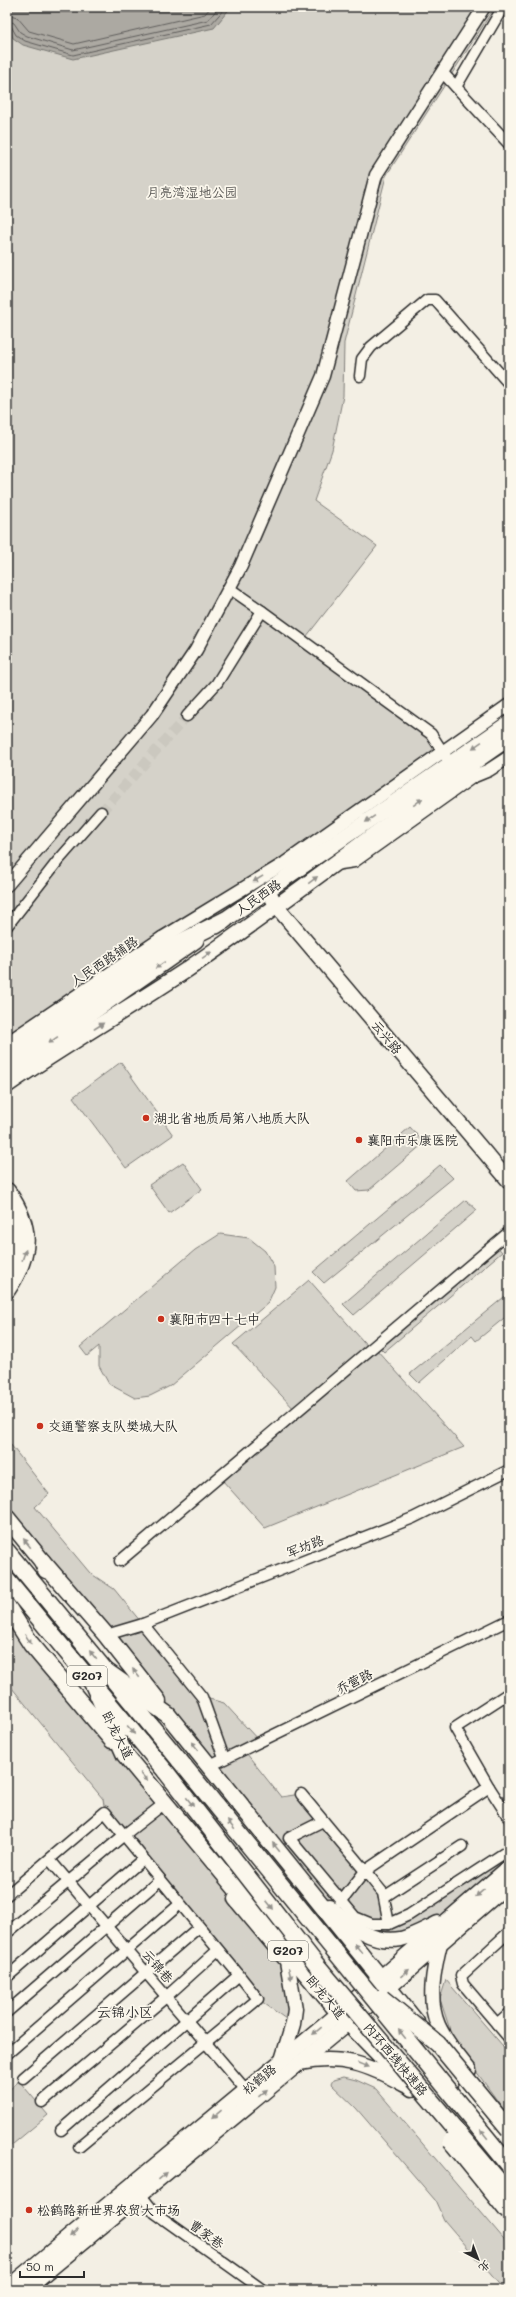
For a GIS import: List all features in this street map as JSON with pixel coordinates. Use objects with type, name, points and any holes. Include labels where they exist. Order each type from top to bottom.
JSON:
[{"type":"highway","points":[[7,1055],[140,962],[225,920]]},
{"type":"highway","points":[[7,1191],[24,1222],[27,1248],[17,1275],[7,1290]]},
{"type":"highway","points":[[7,1220],[12,1233],[11,1250],[7,1264]]},
{"type":"highway","points":[[7,1518],[106,1635],[168,1715]]},
{"type":"highway","name":"卧龙大道","points":[[7,1551],[180,1761]]},
{"type":"highway","points":[[42,1561],[80,1638]]},
{"type":"highway","name":"卧龙大道","points":[[7,1581],[166,1772]]},
{"type":"highway","points":[[7,1602],[66,1650]]},
{"type":"highway","points":[[7,1606],[31,1644],[125,1755]]},
{"type":"highway","name":"卧龙大道","points":[[106,1671],[168,1715],[385,1982],[509,2146]]},
{"type":"highway","name":"卧龙大道","points":[[92,1682],[125,1755],[344,2018],[428,2104],[509,2203]]},
{"type":"highway","name":"内环西线快速路","points":[[180,1761],[509,2164]]},
{"type":"highway","name":"内环西线快速路","points":[[166,1772],[316,1963],[509,2193]]},
{"type":"highway","points":[[332,1949],[388,2004],[438,2044],[505,2122]]},
{"type":"highway","points":[[316,1963],[365,2021],[398,2076],[509,2213]]},
{"type":"main road","name":"人民西路","points":[[7,1072],[268,890],[446,757],[509,723]]},
{"type":"main road","name":"人民西路","points":[[7,1085],[185,971],[277,907],[448,780],[509,738]]},
{"type":"main road","name":"云兴路","points":[[268,890],[277,907],[509,1181]]},
{"type":"main road","points":[[205,1851],[230,1893],[287,1961],[295,2009],[293,2024],[282,2060]]},
{"type":"main road","name":"松鹤路","points":[[25,2290],[297,2064],[453,1916],[509,1867]]},
{"type":"main road","name":"松鹤路","points":[[385,1982],[440,1943],[509,1884]]},
{"type":"main road","points":[[308,1887],[338,1916],[375,1939],[402,1938],[453,1916]]},
{"type":"main road","points":[[440,1943],[434,1966],[432,1999],[438,2024],[505,2122],[509,2146]]},
{"type":"main road","name":"松鹤路","points":[[7,2288],[282,2060],[344,2018]]},
{"type":"main road","points":[[297,2064],[328,2059],[355,2062],[414,2089],[428,2104]]},
{"type":"street","points":[[7,885],[152,716],[196,650],[229,588],[291,453],[323,376],[376,175],[484,7]]},
{"type":"street","points":[[456,86],[503,7]]},
{"type":"street","points":[[442,72],[509,144]]},
{"type":"street","points":[[360,376],[362,360],[371,347],[427,300],[435,300],[509,384]]},
{"type":"street","points":[[229,588],[431,734],[446,757]]},
{"type":"street","points":[[187,716],[217,683],[262,611]]},
{"type":"street","points":[[162,938],[285,863],[446,757],[509,705]]},
{"type":"street","points":[[334,864],[354,862],[472,777],[489,770],[509,757]]},
{"type":"street","points":[[7,926],[57,862],[101,812]]},
{"type":"street","name":"人民西路辅路","points":[[7,1043],[162,938],[225,920]]},
{"type":"street","points":[[120,1561],[509,1232]]},
{"type":"street","name":"军坊路","points":[[106,1635],[144,1624],[413,1518],[509,1470]]},
{"type":"street","name":"乔营路","points":[[210,1766],[509,1620]]},
{"type":"street","points":[[144,1624],[202,1697],[224,1758]]},
{"type":"street","points":[[509,1694],[455,1728],[509,1818]]},
{"type":"street","points":[[341,1902],[365,1871],[490,1787]]},
{"type":"street","points":[[301,1794],[383,1893],[389,1924]]},
{"type":"street","points":[[7,1934],[124,1835],[165,1803]]},
{"type":"street","points":[[7,1895],[105,1812],[258,1999],[78,2147]]},
{"type":"street","points":[[323,1821],[289,1838],[355,1917],[372,1924],[389,1924],[409,1915],[509,1850]]},
{"type":"street","points":[[384,1897],[462,1846]]},
{"type":"street","points":[[7,1977],[143,1859]]},
{"type":"street","name":"云锦巷","points":[[50,1860],[246,2090]]},
{"type":"street","points":[[7,2012],[160,1880]]},
{"type":"street","points":[[8,2053],[180,1904]]},
{"type":"street","points":[[23,2078],[199,1927]]},
{"type":"street","points":[[509,1932],[461,1976],[463,1984],[509,2038]]},
{"type":"street","points":[[42,2102],[166,1997],[218,1950]]},
{"type":"street","points":[[61,2130],[239,1975]]},
{"type":"street","points":[[497,2024],[509,2013]]},
{"type":"street","name":"曹家巷","points":[[140,2194],[156,2213],[263,2290]]},
{"type":"green space","name":"月亮湾湿地公园","points":[[7,7],[495,7],[386,176],[344,343],[343,396],[332,450],[314,501],[377,546],[303,641],[431,734],[442,751],[7,1043]]},
{"type":"green space","points":[[121,1062],[173,1135],[126,1168],[73,1097]]},
{"type":"green space","points":[[410,1127],[424,1143],[369,1190],[356,1191],[348,1181]]},
{"type":"green space","points":[[183,1162],[202,1189],[169,1213],[149,1185]]},
{"type":"green space","points":[[440,1165],[453,1178],[324,1283],[313,1272]]},
{"type":"green space","points":[[466,1200],[477,1210],[354,1315],[343,1304]]},
{"type":"green space","points":[[220,1234],[249,1238],[265,1251],[274,1267],[275,1287],[268,1303],[170,1386],[150,1396],[135,1398],[109,1384],[99,1366],[99,1346],[87,1356],[80,1347],[195,1250]]},
{"type":"green space","points":[[495,1244],[502,1252],[384,1352],[376,1344]]},
{"type":"green space","points":[[309,1280],[370,1349],[296,1411],[233,1344]]},
{"type":"green space","points":[[509,1293],[509,1314],[476,1341],[472,1336],[419,1383],[410,1374]]},
{"type":"green space","points":[[376,1349],[464,1447],[265,1528],[222,1480]]},
{"type":"green space","points":[[7,1440],[49,1494],[35,1507],[90,1573],[114,1589],[202,1697],[224,1703],[259,1741],[243,1749],[281,1797],[301,1794],[384,1897],[396,1921],[509,1850],[509,1867],[453,1916],[402,1939],[375,1939],[338,1916],[7,1518]]},
{"type":"green space","points":[[7,1606],[287,1961],[293,2024],[258,1999],[105,1812],[103,1799],[7,1682]]},
{"type":"green space","points":[[446,1980],[509,2053],[509,2117],[453,2039],[440,1999]]},
{"type":"green space","points":[[344,2077],[356,2080],[376,2089],[509,2245],[509,2290],[504,2290],[444,2220],[435,2200],[356,2108],[331,2084],[333,2080]]},
{"type":"green space","points":[[19,2081],[48,2115],[7,2149],[7,2092]]},
{"type":"water","points":[[7,7],[231,7],[214,28],[73,59],[23,45],[13,38],[7,26]]},
{"type":"tunnel","points":[[101,812],[187,716]]},
{"type":"place","name":"湖北省地质局第八地质大队","points":[[146,1118]]},
{"type":"place","name":"襄阳市乐康医院","points":[[359,1140]]},
{"type":"place","name":"襄阳市四十七中","points":[[161,1319]]},
{"type":"place","name":"交通警察支队樊城大队","points":[[40,1426]]},
{"type":"place","name":"松鹤路新世界农贸大市场","points":[[29,2210]]},
{"type":"district","name":"云锦小区","points":[[125,2012]]}]
